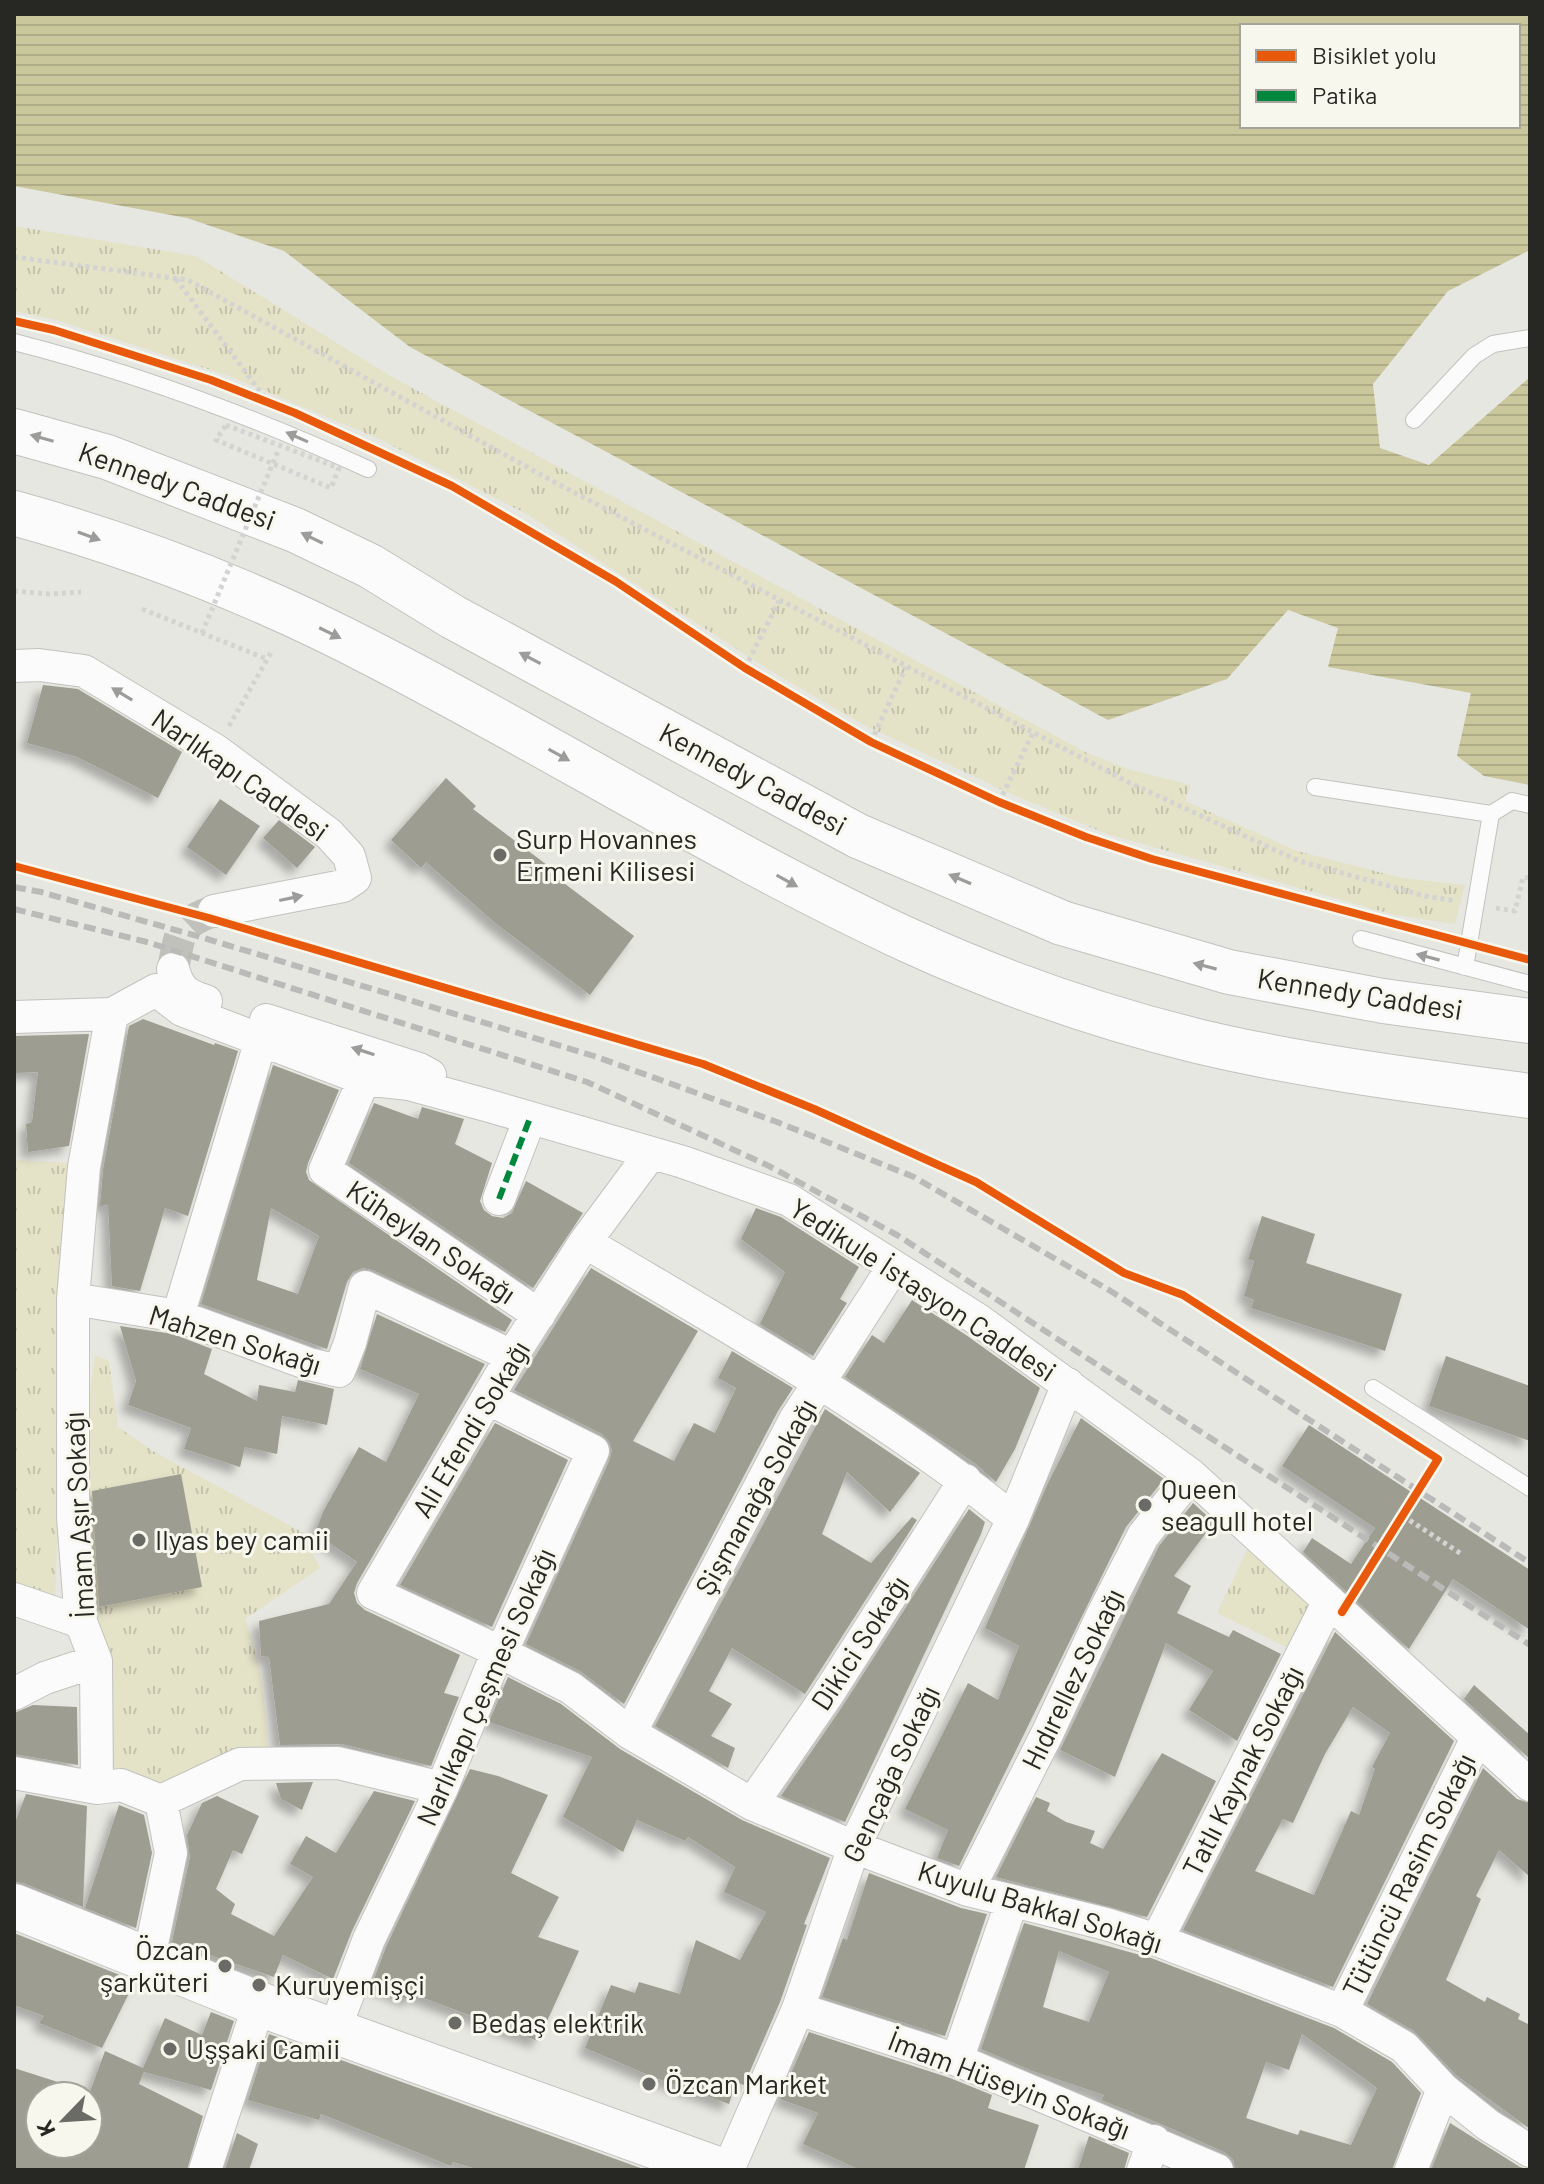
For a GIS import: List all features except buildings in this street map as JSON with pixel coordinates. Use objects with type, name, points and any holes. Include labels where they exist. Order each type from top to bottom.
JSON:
[{"type":"main road","name":"Kennedy Caddesi","points":[[14,431],[107,457],[295,530],[370,566],[453,617],[858,836],[1062,923],[1229,972],[1383,1001],[1530,1021]]},
{"type":"main road","points":[[14,513],[146,556],[293,615],[373,653],[799,888],[1016,985],[1196,1040],[1354,1070],[1530,1096]]},
{"type":"main road","points":[[14,1906],[259,2004],[720,2170]]},
{"type":"street","name":"Narlıkapı Caddesi","points":[[14,666],[39,665],[84,671],[215,750],[329,834],[353,865],[355,878],[343,886],[214,911]]},
{"type":"street","points":[[173,969],[177,985],[187,995],[419,1069],[486,1105]]},
{"type":"street","name":"Yedikule İstasyon Caddesi","points":[[112,1014],[156,990],[182,1010],[364,1079],[409,1084],[486,1105],[651,1153],[789,1200],[977,1319],[1191,1475],[1530,1785]]},
{"type":"street","points":[[14,1017],[112,1014]]},
{"type":"street","name":"İmam Aşır Sokağı","points":[[97,1788],[96,1661],[81,1622],[73,1517],[73,1299],[84,1167],[112,1014]]},
{"type":"street","points":[[178,1316],[261,1040]]},
{"type":"street","name":"Küheylan Sokağı","points":[[364,1079],[325,1170],[539,1315]]},
{"type":"street","points":[[499,1199],[530,1118]]},
{"type":"street","name":"Ali Efendi Sokağı","points":[[498,1651],[373,1593],[512,1356],[585,1242],[651,1153]]},
{"type":"street","points":[[585,1242],[819,1381],[965,1480],[1013,1519]]},
{"type":"street","name":"Şişmanağa Sokağı","points":[[630,1733],[795,1420],[893,1267]]},
{"type":"street","name":"Mahzen Sokağı","points":[[73,1299],[178,1316],[309,1364],[339,1371],[365,1287],[512,1356]]},
{"type":"street","name":"Gençağa Sokağı","points":[[728,2170],[798,2009],[854,1847],[1013,1519],[1068,1384]]},
{"type":"street","name":"Narlıkapı Çeşmesi Sokağı","points":[[334,2031],[369,1939],[442,1788],[498,1651],[508,1638],[593,1451],[489,1399]]},
{"type":"street","name":"Hıdırellez Sokağı","points":[[968,1890],[1143,1536],[1191,1475]]},
{"type":"street","name":"Dikici Sokağı","points":[[752,1804],[826,1697],[965,1480]]},
{"type":"street","points":[[14,1599],[81,1622]]},
{"type":"street","name":"Tatlı Kaynak Sokağı","points":[[1157,1940],[1329,1601]]},
{"type":"street","name":"Kuyulu Bakkal Sokağı","points":[[498,1651],[571,1688],[630,1733],[752,1804],[968,1890],[1106,1924],[1157,1940],[1342,2011],[1404,2047],[1443,2089],[1488,2125],[1530,2151]]},
{"type":"street","points":[[14,1694],[45,1678],[96,1661]]},
{"type":"street","name":"Tütüncü Rasim Sokağı","points":[[1342,2011],[1477,1738]]},
{"type":"street","points":[[14,1773],[97,1788],[121,1785],[161,1801],[240,1764],[338,1763],[442,1788]]},
{"type":"street","points":[[149,1958],[171,1853],[161,1801]]},
{"type":"street","points":[[957,2060],[1012,1901]]},
{"type":"street","points":[[205,2170],[259,2004]]},
{"type":"street","name":"İmam Hüseyin Sokağı","points":[[798,2009],[957,2060],[1149,2156],[1217,2170]]},
{"type":"street","points":[[1411,2170],[1443,2089]]},
{"type":"lane","points":[[1414,420],[1474,356],[1493,344],[1530,338]]},
{"type":"lane","points":[[14,342],[200,400],[286,432],[368,469]]},
{"type":"lane","points":[[1315,787],[1491,814],[1512,801],[1530,805]]},
{"type":"lane","points":[[1465,967],[1491,814]]},
{"type":"lane","points":[[1361,939],[1530,984]]},
{"type":"lane","points":[[1373,1388],[1530,1488]]},
{"type":"path","points":[[14,257],[188,280],[556,483],[779,601],[1218,826],[1299,861],[1425,896],[1515,911],[1523,877],[1530,878]]},
{"type":"path","points":[[175,278],[269,403]]},
{"type":"path","points":[[254,397],[282,408]]},
{"type":"path","points":[[216,440],[331,488]]},
{"type":"path","points":[[202,633],[278,451]]},
{"type":"path","points":[[14,591],[49,594],[81,592]]},
{"type":"path","points":[[745,668],[779,601]]},
{"type":"path","points":[[142,609],[267,659]]},
{"type":"path","points":[[227,730],[272,651]]},
{"type":"path","points":[[732,659],[757,675]]},
{"type":"path","points":[[871,742],[906,667]]},
{"type":"path","points":[[999,802],[1033,733]]},
{"type":"path","points":[[858,734],[884,748]]},
{"type":"path","points":[[988,796],[1014,807]]},
{"type":"path","points":[[1394,1529],[1409,1506]]},
{"type":"path","points":[[1403,1516],[1463,1555]]},
{"type":"green space","points":[[14,226],[196,256],[392,377],[1087,753],[1131,770],[1191,785],[1185,801],[1297,851],[1402,878],[1465,885],[1455,924],[1395,915],[1107,834],[1011,794],[862,724],[771,671],[525,513],[379,439],[229,376],[56,320],[14,311]]},
{"type":"green space","points":[[14,1160],[69,1163],[55,1607],[14,1598]]},
{"type":"green space","points":[[95,1355],[109,1361],[118,1427],[156,1453],[302,1532],[320,1568],[245,1619],[262,1684],[268,1751],[179,1791],[96,1769],[76,1497]]},
{"type":"green space","points":[[1248,1548],[1315,1597],[1290,1649],[1217,1613]]},
{"type":"shaded area","points":[[14,14],[1530,14],[1530,250],[1448,291],[1373,384],[1380,448],[1429,465],[1530,377],[1530,785],[1484,776],[1457,756],[1471,693],[1328,667],[1338,628],[1288,610],[1227,679],[1108,720],[410,347],[284,251],[187,218],[14,186]]},
{"type":"tunnel","points":[[173,969],[177,947],[187,925],[214,911]]},
{"type":"railway","points":[[14,887],[204,938],[594,1056],[777,1122],[914,1177],[1109,1290],[1530,1563]]},
{"type":"railway","points":[[14,909],[147,942],[587,1082],[769,1166],[897,1235],[1530,1645]]},
{"type":"marked path","points":[[499,1199],[530,1118]]},
{"type":"cycle path","points":[[14,321],[54,330],[211,380],[295,413],[452,486],[615,581],[745,668],[871,742],[999,802],[1086,837],[1152,859],[1530,960]]},
{"type":"cycle path","points":[[14,866],[209,918],[703,1064],[814,1109],[976,1182],[1124,1273],[1183,1295],[1438,1459],[1342,1612]]},
{"type":"place","name":"Surp Hovannes Ermeni Kilisesi","points":[[500,855]]},
{"type":"place","name":"Queen seagull hotel","points":[[1145,1505]]},
{"type":"place","name":"Ilyas bey camii","points":[[139,1540]]},
{"type":"place","name":"Özcan şarküteri","points":[[225,1966]]},
{"type":"place","name":"Kuruyemişçi","points":[[259,1985]]},
{"type":"place","name":"Bedaş elektrik","points":[[455,2023]]},
{"type":"place","name":"Uşşaki Camii","points":[[170,2049]]},
{"type":"place","name":"Özcan Market","points":[[649,2084]]}]
